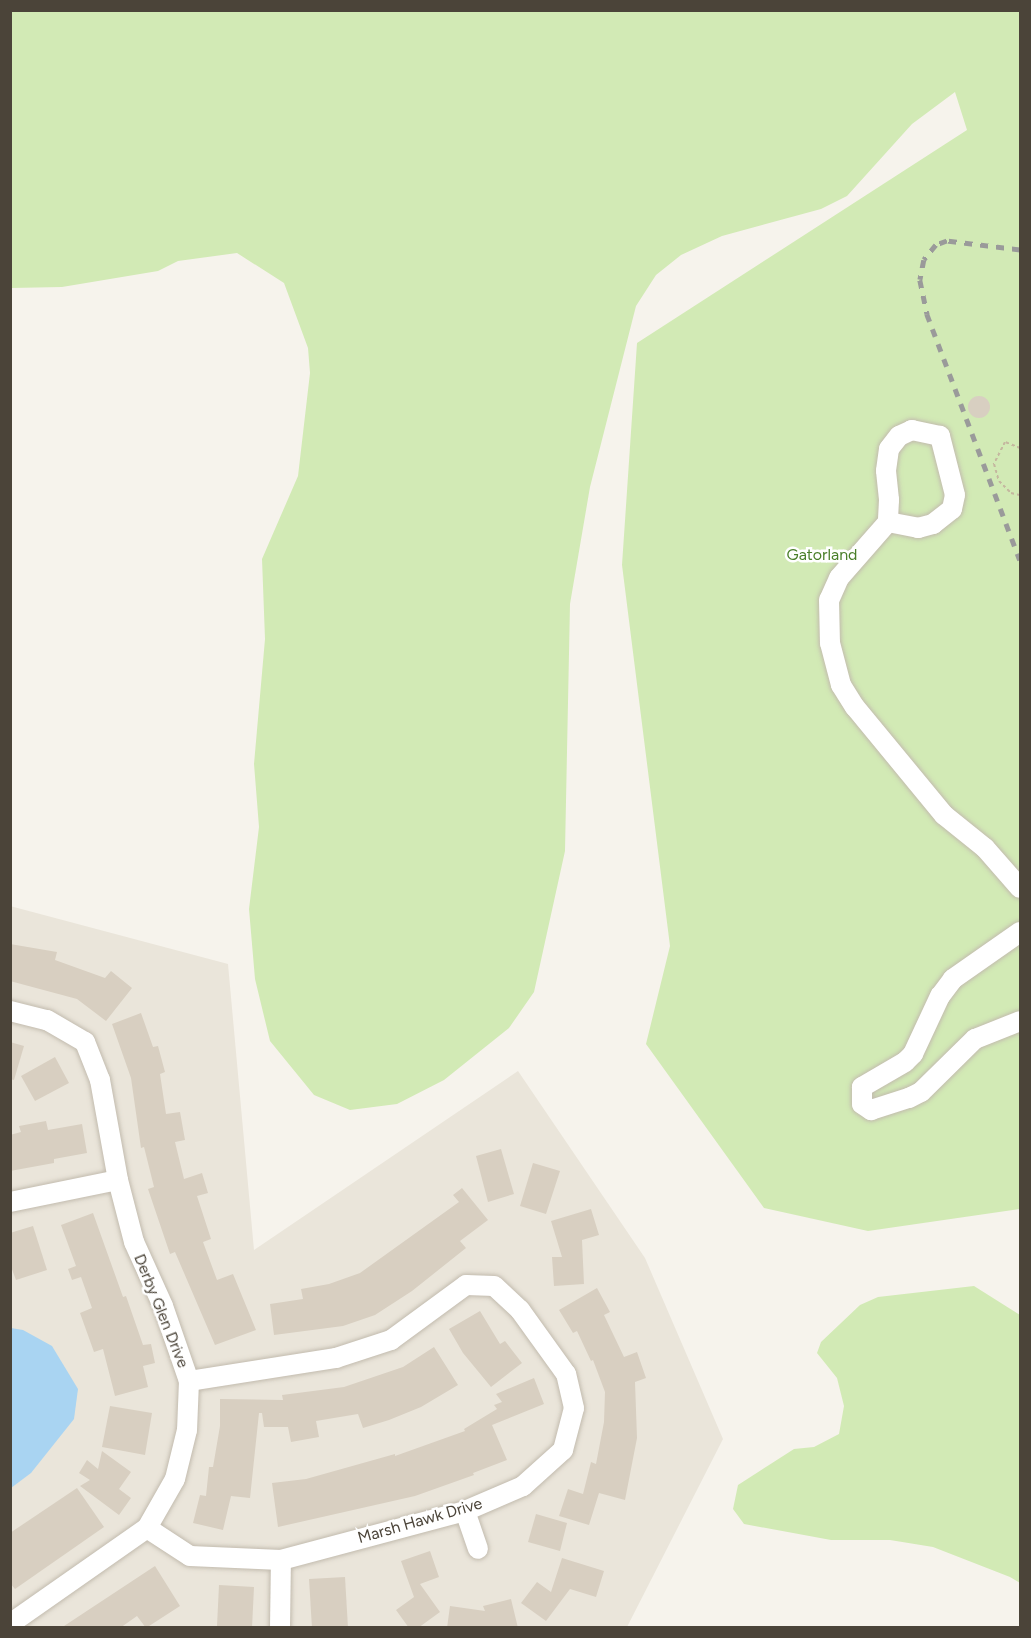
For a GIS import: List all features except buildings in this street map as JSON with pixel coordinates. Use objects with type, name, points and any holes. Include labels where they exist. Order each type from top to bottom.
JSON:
[{"type":"street","points":[[888,522],[918,528],[933,524],[952,509],[955,495],[940,436],[912,430],[899,436],[889,449],[886,471],[889,500],[888,522],[839,578],[829,600],[830,643],[841,685],[862,715],[944,815],[1016,876]]},
{"type":"street","points":[[1020,932],[953,979],[940,996],[913,1054],[862,1088],[862,1104],[871,1110],[921,1092],[975,1039],[1020,1021]]},
{"type":"street","name":"Derby Glen Drive","points":[[10,1011],[47,1020],[86,1042],[100,1080],[118,1180],[134,1242],[163,1306],[189,1381],[188,1430],[175,1479],[147,1528],[10,1624]]},
{"type":"street","points":[[10,1202],[118,1180]]},
{"type":"street","name":"Marsh Hawk Drive","points":[[147,1528],[190,1556],[281,1560],[465,1511],[523,1486],[563,1450],[574,1408],[566,1374],[520,1310],[494,1286],[466,1285],[391,1340],[336,1358],[189,1381]]},
{"type":"street","points":[[465,1511],[478,1549]]},
{"type":"street","points":[[280,1628],[281,1560]]},
{"type":"path","points":[[1020,448],[1005,442],[994,465],[999,481],[1011,493],[1020,495]]},
{"type":"shaded area","points":[[10,906],[228,964],[254,1250],[518,1071],[645,1258],[723,1439],[627,1627],[11,1627]]},
{"type":"green space","name":"Gatorland","points":[[10,11],[1020,11],[1020,1209],[868,1231],[764,1208],[646,1044],[670,946],[622,565],[637,343],[967,130],[955,92],[912,124],[847,196],[821,209],[722,236],[681,255],[656,275],[636,306],[590,487],[570,604],[565,851],[534,992],[509,1028],[444,1080],[397,1104],[350,1110],[314,1095],[270,1041],[255,979],[249,909],[259,827],[254,764],[265,639],[262,559],[298,476],[310,373],[308,348],[284,283],[237,253],[178,261],[158,271],[62,287],[11,288]]},
{"type":"green space","points":[[974,1286],[1020,1315],[1020,1583],[933,1547],[890,1540],[831,1540],[744,1524],[733,1509],[738,1485],[794,1449],[814,1447],[839,1434],[844,1406],[837,1378],[817,1353],[821,1342],[860,1305],[878,1297]]},
{"type":"water","points":[[11,1328],[23,1330],[52,1346],[78,1389],[74,1419],[31,1473],[11,1488]]},
{"type":"railway","points":[[1020,250],[947,241],[936,245],[924,260],[920,280],[927,314],[1020,560]]}]
